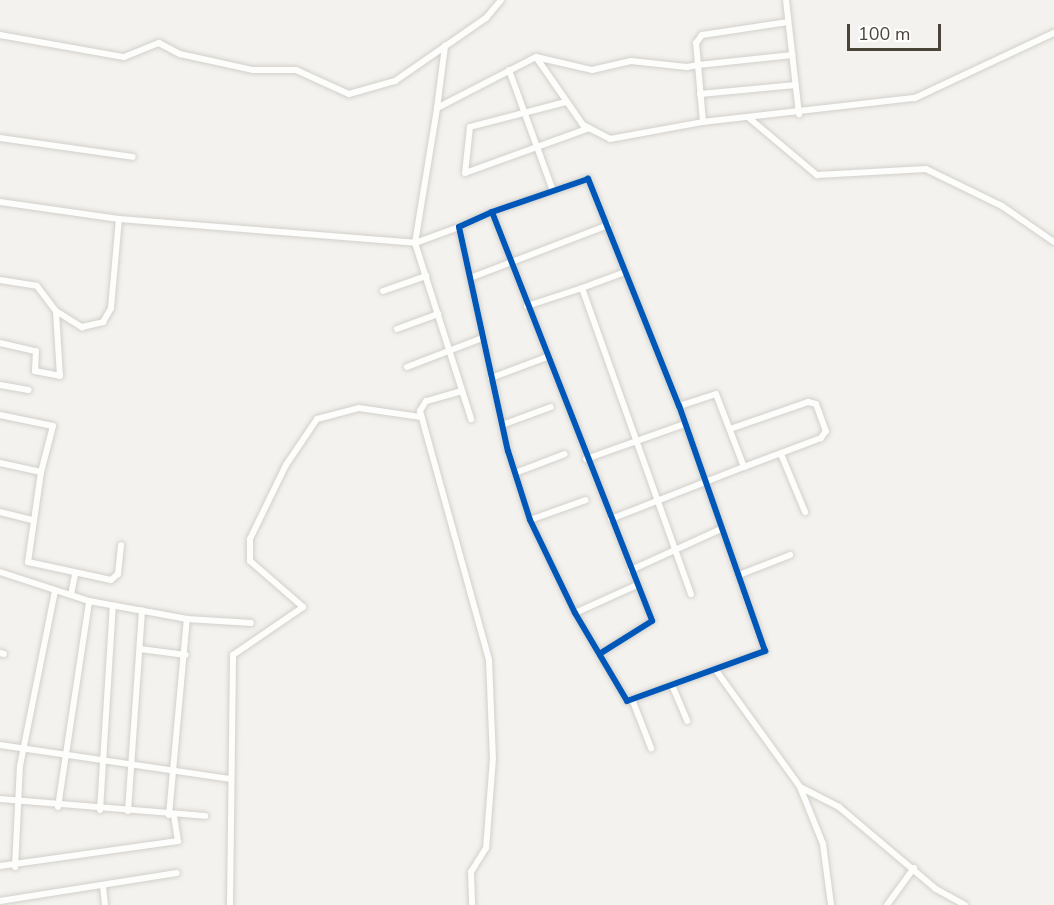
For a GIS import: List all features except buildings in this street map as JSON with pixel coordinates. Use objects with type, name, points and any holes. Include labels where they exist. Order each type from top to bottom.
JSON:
[{"type":"street","points":[[0,35],[124,57],[159,43],[180,54],[253,70],[296,70],[349,94],[395,81],[445,46],[501,0]]},
{"type":"street","points":[[786,0],[800,114]]},
{"type":"street","points":[[703,122],[696,43],[702,35],[788,22]]},
{"type":"street","points":[[536,57],[566,102],[589,128],[610,139],[703,122],[800,114],[915,98],[1054,33]]},
{"type":"street","points":[[445,46],[415,243],[471,419]]},
{"type":"street","points":[[437,108],[536,57],[592,70],[631,61],[698,65],[792,56]]},
{"type":"street","points":[[509,70],[553,191]]},
{"type":"street","points":[[700,94],[796,85]]},
{"type":"street","points":[[566,102],[524,109],[470,127],[465,173],[589,128]]},
{"type":"street","points":[[749,118],[817,175],[926,169],[1002,206],[1054,242]]},
{"type":"street","points":[[0,138],[134,157]]},
{"type":"street","points":[[0,202],[119,219],[415,243],[492,212],[588,179],[707,480],[721,529],[765,651],[627,701],[601,653],[575,613],[530,520],[502,425],[459,227]]},
{"type":"street","points":[[492,212],[586,459],[652,621],[601,653]]},
{"type":"street","points":[[0,280],[37,286],[56,311],[82,327],[108,317],[119,219]]},
{"type":"street","points":[[470,278],[608,225]]},
{"type":"street","points":[[527,306],[625,272]]},
{"type":"street","points":[[383,291],[426,276]]},
{"type":"street","points":[[582,288],[635,443],[691,594]]},
{"type":"street","points":[[0,342],[36,351],[35,371],[60,376],[56,311]]},
{"type":"street","points":[[397,328],[438,314]]},
{"type":"street","points":[[407,367],[482,338]]},
{"type":"street","points":[[491,378],[547,357]]},
{"type":"street","points":[[0,386],[29,390]]},
{"type":"street","points":[[462,391],[426,401],[421,417],[489,660],[492,769],[486,848],[471,872],[472,905]]},
{"type":"street","points":[[679,406],[716,394],[744,467]]},
{"type":"street","points":[[611,519],[825,435],[816,404],[808,402],[730,429]]},
{"type":"street","points":[[502,425],[551,407]]},
{"type":"street","points":[[230,905],[229,779],[233,655],[303,607],[248,555],[250,540],[286,465],[322,415],[358,408],[421,417]]},
{"type":"street","points":[[0,415],[53,426],[41,472],[28,562],[75,574],[115,579],[121,545]]},
{"type":"street","points":[[586,459],[685,424]]},
{"type":"street","points":[[515,473],[565,454]]},
{"type":"street","points":[[780,454],[805,512]]},
{"type":"street","points":[[0,463],[41,472]]},
{"type":"street","points":[[530,520],[586,500]]},
{"type":"street","points":[[0,512],[33,520]]},
{"type":"street","points":[[631,570],[721,529]]},
{"type":"street","points":[[739,575],[790,555]]},
{"type":"street","points":[[0,572],[89,601],[187,619],[251,622]]},
{"type":"street","points":[[71,595],[75,574]]},
{"type":"street","points":[[575,613],[637,585]]},
{"type":"street","points":[[15,867],[16,802],[55,591]]},
{"type":"street","points":[[58,807],[89,601]]},
{"type":"street","points":[[100,810],[105,765],[113,605]]},
{"type":"street","points":[[128,811],[142,610]]},
{"type":"street","points":[[0,866],[15,867],[178,842],[171,815],[171,773],[186,655],[187,619]]},
{"type":"street","points":[[140,650],[186,655]]},
{"type":"street","points":[[715,669],[800,787],[823,844],[831,905]]},
{"type":"street","points":[[672,685],[687,721]]},
{"type":"street","points":[[632,699],[651,748]]},
{"type":"street","points":[[0,745],[66,755],[105,765],[229,779]]},
{"type":"street","points":[[800,787],[838,807],[914,868],[936,889],[965,905]]},
{"type":"street","points":[[0,799],[58,807],[205,816]]},
{"type":"street","points":[[887,905],[914,868]]},
{"type":"street","points":[[0,901],[177,873]]},
{"type":"street","points":[[103,886],[105,905]]},
{"type":"cycle path","points":[[492,212],[459,227],[508,451],[530,520],[575,613],[627,701],[765,651],[679,406],[588,179],[492,212],[652,621],[601,653]]}]
